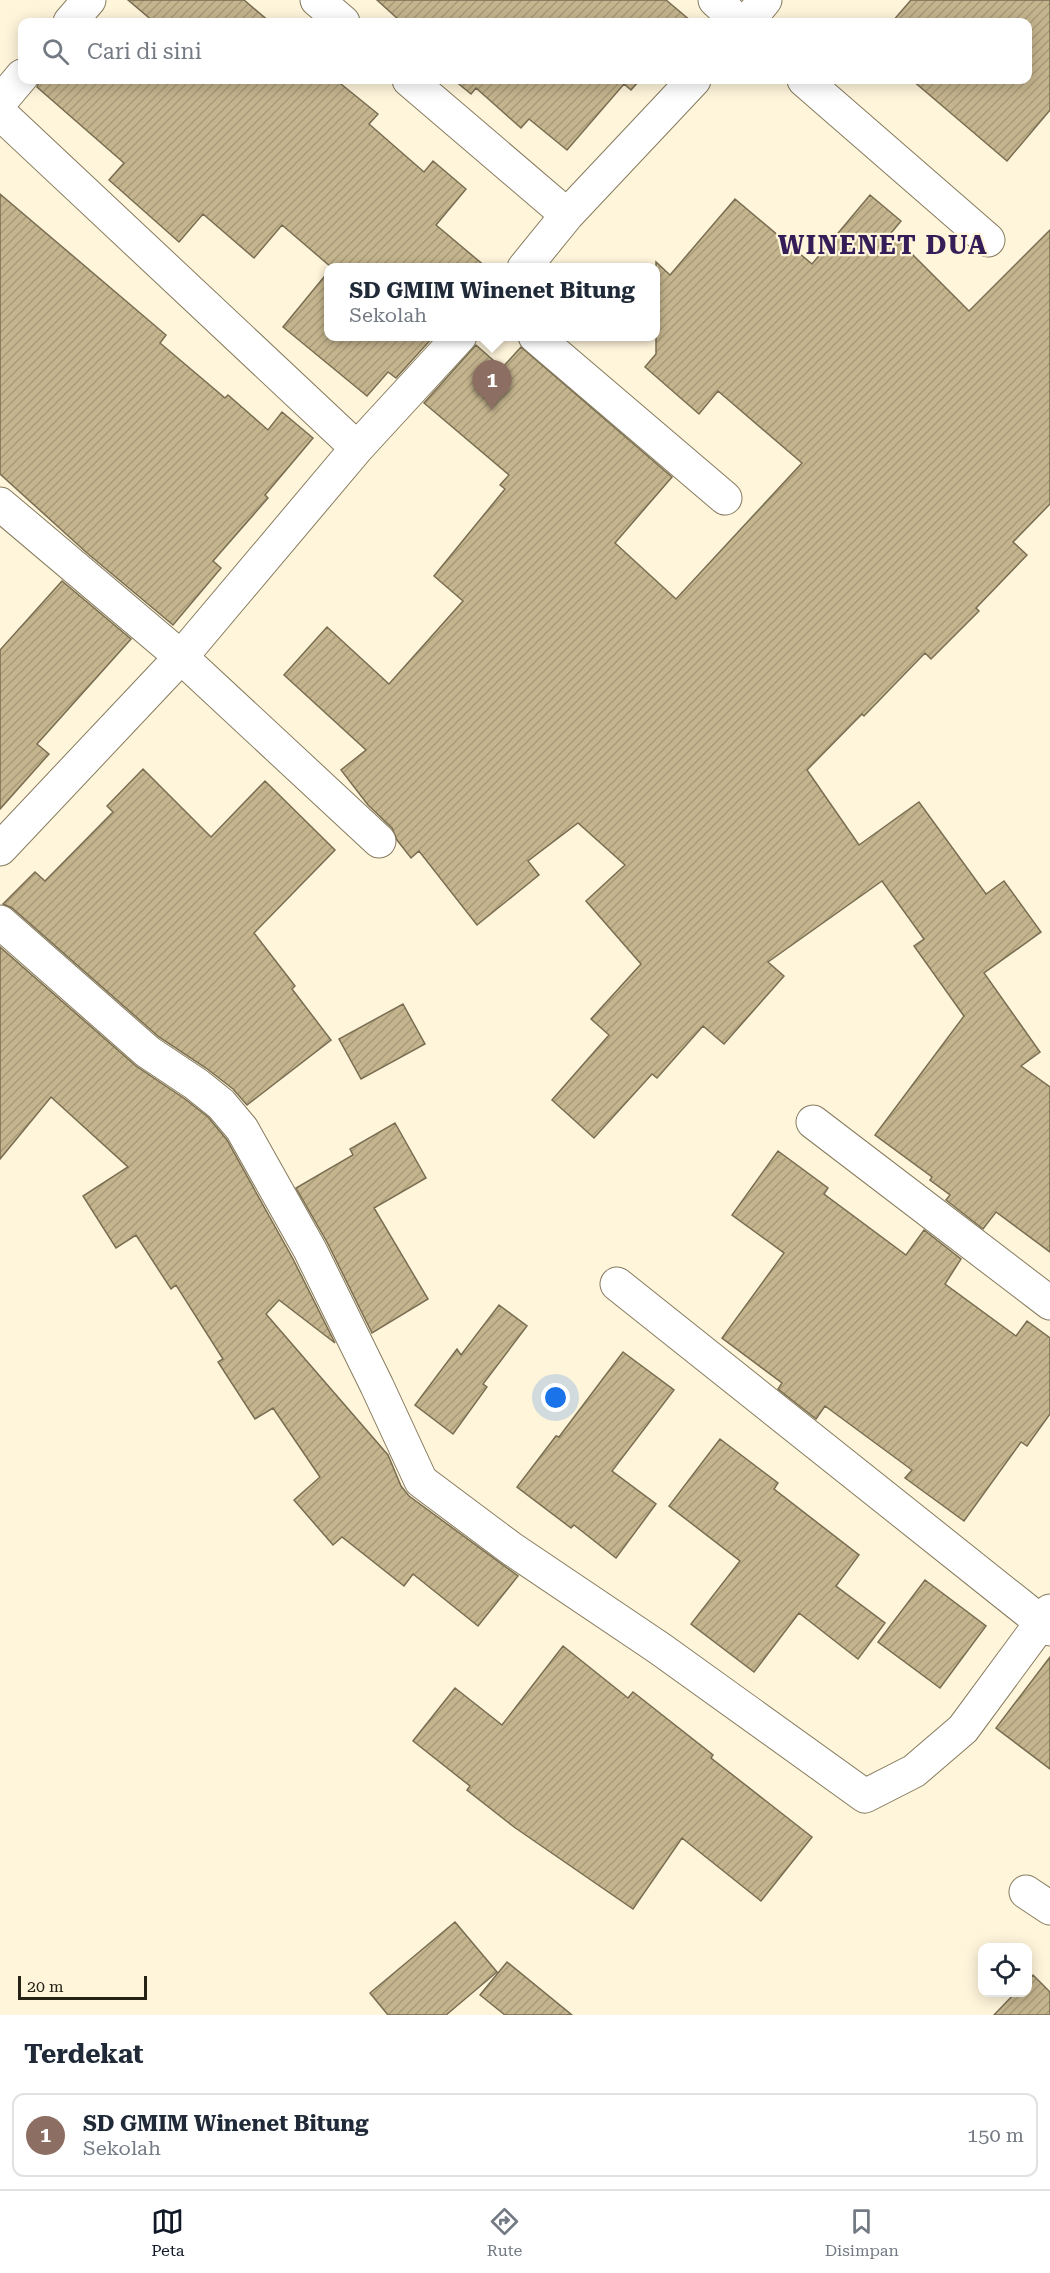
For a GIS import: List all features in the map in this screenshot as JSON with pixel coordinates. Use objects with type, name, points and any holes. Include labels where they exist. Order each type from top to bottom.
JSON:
[{"type":"street","points":[[73,18],[89,0]]},
{"type":"street","points":[[317,0],[338,18]]},
{"type":"street","points":[[716,0],[735,18]]},
{"type":"street","points":[[750,18],[765,0]]},
{"type":"street","points":[[0,102],[18,81]]},
{"type":"street","points":[[414,84],[567,215]]},
{"type":"street","points":[[527,263],[567,215],[690,84]]},
{"type":"street","points":[[809,84],[988,240]]},
{"type":"street","points":[[0,113],[357,448]]},
{"type":"street","points":[[0,849],[181,657],[357,448],[455,341]]},
{"type":"street","points":[[541,341],[725,498]]},
{"type":"street","points":[[0,504],[181,657],[380,841]]},
{"type":"street","points":[[0,922],[147,1052],[196,1084],[221,1104],[242,1129],[310,1250],[421,1481],[512,1549],[659,1648],[865,1796],[914,1771],[963,1729],[1047,1621],[617,1284]]},
{"type":"street","points":[[813,1122],[1050,1303]]},
{"type":"building","points":[[128,0],[244,0],[265,18],[149,18]]},
{"type":"building","points":[[377,0],[666,0],[687,18],[397,18]]},
{"type":"building","points":[[911,0],[1050,0],[1050,110],[1007,161],[917,84],[1032,84],[1032,18],[895,18]]},
{"type":"building","points":[[38,84],[341,84],[378,114],[369,124],[424,172],[433,161],[466,189],[436,225],[481,263],[326,263],[282,225],[254,258],[203,214],[179,242],[109,180],[124,163],[37,87]]},
{"type":"building","points":[[459,84],[624,84],[567,150],[529,119],[521,128],[476,88],[471,94]]},
{"type":"building","points":[[624,84],[636,84],[631,90]]},
{"type":"building","points":[[0,194],[166,335],[160,343],[225,398],[228,395],[268,430],[282,412],[313,438],[265,495],[268,498],[213,561],[221,568],[173,625],[87,553],[0,474]]},
{"type":"building","points":[[870,195],[901,221],[891,233],[969,311],[1050,230],[1050,504],[1013,542],[1027,555],[976,608],[979,611],[931,659],[925,653],[807,770],[859,845],[919,802],[986,894],[1004,881],[1041,932],[984,973],[1040,1052],[1021,1066],[1050,1087],[1050,1252],[996,1212],[983,1229],[946,1200],[950,1195],[930,1180],[932,1177],[875,1135],[964,1016],[914,946],[924,939],[882,881],[768,962],[784,976],[724,1044],[703,1026],[657,1078],[652,1074],[594,1138],[552,1100],[609,1035],[591,1019],[641,964],[586,901],[625,865],[578,823],[528,861],[539,875],[477,925],[419,851],[411,858],[397,840],[392,828],[368,805],[341,770],[366,750],[284,675],[327,627],[389,684],[463,601],[434,576],[505,489],[500,485],[509,475],[424,403],[476,345],[502,368],[521,347],[672,477],[615,543],[676,599],[802,463],[718,391],[699,414],[645,367],[656,354],[656,341],[660,341],[660,266],[670,275],[735,199],[812,264]]},
{"type":"building","points":[[324,277],[324,341],[429,341],[396,378],[388,372],[367,396],[283,327]]},
{"type":"building","points":[[62,581],[131,639],[37,744],[49,754],[0,809],[0,650]]},
{"type":"building","points":[[143,769],[211,837],[265,781],[335,850],[254,933],[295,986],[292,989],[331,1040],[247,1105],[233,1089],[206,1068],[159,1037],[12,908],[3,904],[35,872],[45,881],[113,812],[107,806]]},
{"type":"building","points":[[0,947],[136,1066],[208,1117],[227,1140],[293,1259],[335,1343],[279,1300],[266,1314],[388,1455],[401,1486],[409,1496],[518,1576],[478,1626],[413,1574],[404,1586],[342,1537],[333,1545],[294,1500],[320,1477],[273,1408],[255,1419],[218,1362],[223,1359],[176,1285],[171,1289],[136,1235],[116,1248],[83,1196],[128,1167],[51,1097],[0,1159]]},
{"type":"building","points":[[403,1004],[425,1044],[361,1079],[339,1039]]},
{"type":"building","points":[[395,1123],[426,1178],[374,1208],[428,1299],[372,1333],[327,1242],[296,1188],[353,1155],[350,1149]]},
{"type":"building","points":[[778,1151],[828,1188],[824,1194],[906,1255],[924,1230],[961,1259],[945,1284],[1016,1336],[1027,1321],[1050,1338],[1050,1414],[1027,1446],[1021,1442],[964,1521],[905,1478],[912,1470],[825,1406],[816,1419],[778,1389],[782,1383],[722,1338],[784,1253],[732,1215]]},
{"type":"building","points":[[499,1305],[527,1326],[483,1384],[487,1387],[453,1434],[415,1405],[457,1349],[461,1355]]},
{"type":"building","points":[[623,1352],[674,1390],[612,1471],[656,1504],[616,1558],[574,1525],[571,1528],[517,1487],[556,1436],[559,1437]]},
{"type":"building","points":[[720,1439],[778,1483],[774,1489],[859,1555],[836,1586],[885,1623],[858,1659],[799,1613],[754,1672],[691,1624],[740,1561],[669,1506]]},
{"type":"building","points":[[925,1580],[986,1626],[940,1688],[878,1642]]},
{"type":"building","points":[[563,1646],[628,1698],[633,1692],[713,1755],[711,1758],[812,1837],[761,1901],[682,1838],[633,1909],[514,1827],[467,1790],[470,1786],[413,1741],[455,1688],[502,1725]]},
{"type":"building","points":[[1050,1657],[1050,1769],[996,1728]]},
{"type":"building","points":[[455,1922],[497,1972],[446,2015],[388,2015],[370,1993]]},
{"type":"building","points":[[507,1962],[572,2015],[505,2015],[480,1995]]},
{"type":"building","points":[[1032,1976],[1050,1992],[1050,2015],[994,2015],[1011,1997],[1032,1997]]},
{"type":"place","name":"SD GMIM Winenet Bitung","points":[[492,410]]},
{"type":"district","name":"WINENET DUA","points":[[883,245]]}]
